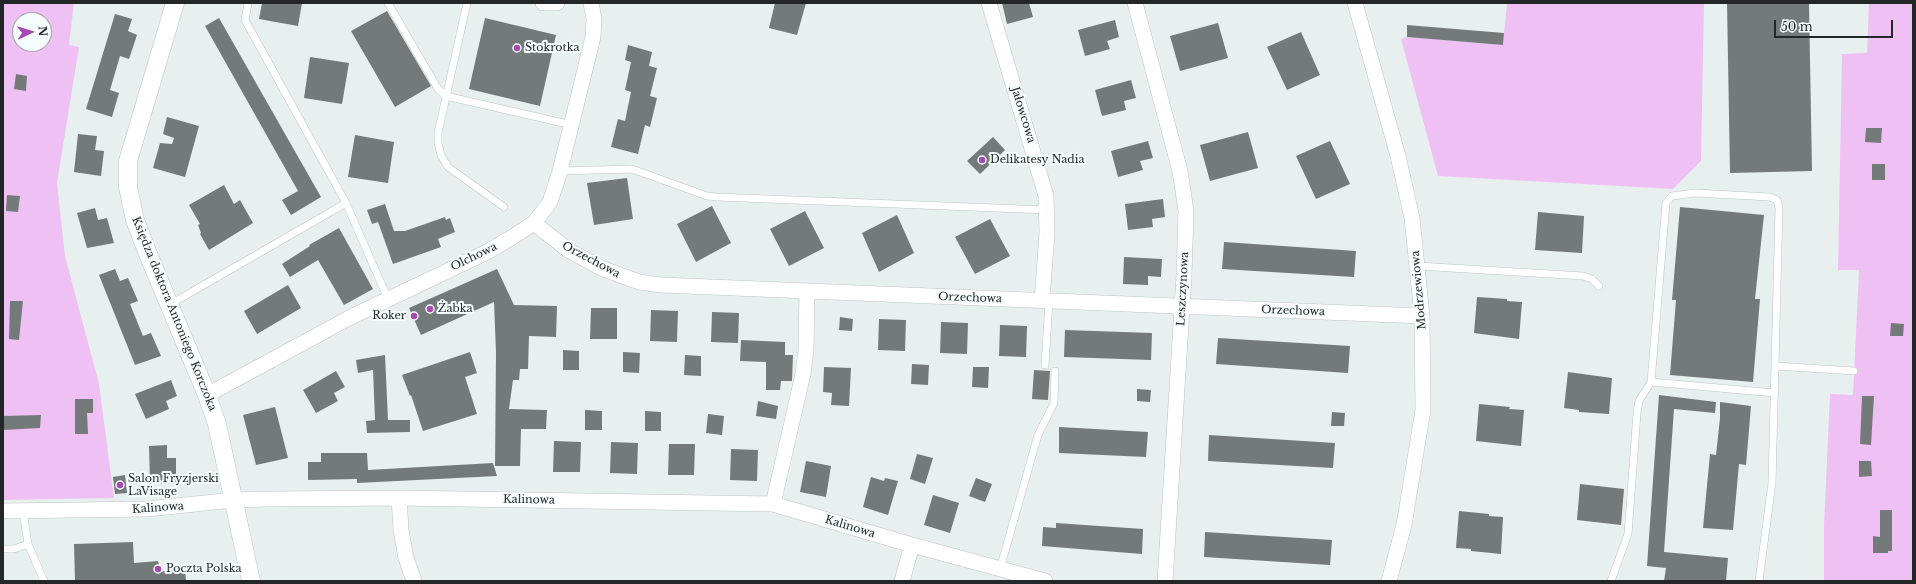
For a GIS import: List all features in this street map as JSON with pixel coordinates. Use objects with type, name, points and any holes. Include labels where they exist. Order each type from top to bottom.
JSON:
[{"type":"street","name":"Księdza doktora Antoniego Korczoka","points":[[175,3],[128,161],[128,187],[135,220],[207,395],[217,424],[250,581]]},
{"type":"street","points":[[543,3],[557,3]]},
{"type":"street","name":"Olchowa","points":[[207,395],[388,299],[487,252],[534,222],[550,202],[572,125],[593,37],[594,19],[591,3]]},
{"type":"street","name":"Jałowcowa","points":[[989,3],[1043,184],[1047,210],[1045,301]]},
{"type":"street","name":"Leszczynowa","points":[[1135,3],[1185,193],[1186,232],[1165,581]]},
{"type":"street","name":"Modrzewiowa","points":[[1355,3],[1398,156],[1412,218],[1422,316],[1423,410],[1404,525],[1389,581]]},
{"type":"street","name":"Orzechowa","points":[[534,222],[568,250],[602,268],[639,282],[661,285],[1422,316]]},
{"type":"street","points":[[773,504],[803,374],[806,350],[807,291]]},
{"type":"street","points":[[399,498],[401,530],[406,558],[414,581]]},
{"type":"street","name":"Kalinowa","points":[[3,511],[147,509],[234,500],[399,498],[773,504],[912,545],[1045,581]]},
{"type":"street","points":[[902,581],[912,545]]},
{"type":"lane","points":[[248,3],[245,20],[346,203],[388,299]]},
{"type":"lane","points":[[388,3],[438,89],[446,96],[572,125]]},
{"type":"lane","points":[[467,3],[438,133],[438,143],[441,155],[448,167],[458,176],[504,207]]},
{"type":"lane","points":[[560,171],[632,169],[707,196],[717,197],[1047,210]]},
{"type":"lane","points":[[1611,581],[1628,534],[1639,401],[1651,382],[1666,203],[1672,196],[1696,193],[1741,194],[1770,197],[1777,200],[1779,208],[1772,483],[1759,581]]},
{"type":"lane","points":[[169,305],[346,203]]},
{"type":"lane","points":[[1418,266],[1583,276],[1592,279],[1599,286]]},
{"type":"lane","points":[[1045,301],[1046,365]]},
{"type":"lane","points":[[1776,366],[1854,371]]},
{"type":"lane","points":[[1000,569],[1038,435],[1054,403],[1056,371]]},
{"type":"lane","points":[[1651,382],[1775,393]]},
{"type":"lane","points":[[24,511],[28,544],[44,581]]},
{"type":"lane","points":[[3,549],[14,549],[28,544]]},
{"type":"shaded area","points":[[3,3],[74,3],[69,45],[79,47],[57,183],[65,256],[99,384],[114,498],[3,500]]},
{"type":"shaded area","points":[[1507,3],[1704,3],[1701,161],[1673,189],[1438,176],[1401,39],[1407,37],[1503,45]]},
{"type":"shaded area","points":[[1869,3],[1913,3],[1913,581],[1824,581],[1824,525],[1830,394],[1853,395],[1859,270],[1838,270],[1842,54],[1867,53]]},
{"type":"building","points":[[262,3],[302,3],[298,26],[259,19]]},
{"type":"building","points":[[775,3],[806,3],[797,35],[769,28]]},
{"type":"building","points":[[1002,3],[1029,3],[1033,17],[1007,24]]},
{"type":"building","points":[[1727,3],[1809,3],[1812,171],[1730,173]]},
{"type":"building","points":[[387,11],[431,86],[395,107],[351,31]]},
{"type":"building","points":[[115,14],[132,19],[128,31],[137,35],[129,59],[120,56],[110,90],[119,93],[112,117],[86,109]]},
{"type":"building","points":[[219,18],[321,197],[291,215],[282,200],[298,191],[205,26]]},
{"type":"building","points":[[485,18],[556,35],[540,106],[469,89]]},
{"type":"building","points":[[1115,20],[1119,37],[1107,41],[1110,49],[1085,56],[1078,30]]},
{"type":"building","points":[[1218,23],[1228,58],[1180,71],[1170,36]]},
{"type":"building","points":[[1407,25],[1504,33],[1503,45],[1407,37]]},
{"type":"building","points":[[1301,32],[1320,75],[1287,90],[1267,47]]},
{"type":"building","points":[[628,45],[652,52],[649,66],[657,68],[650,96],[657,98],[650,127],[645,125],[638,154],[611,147],[618,119],[625,121],[631,92],[625,90],[631,62],[625,60]]},
{"type":"building","points":[[310,57],[349,63],[342,104],[304,98]]},
{"type":"building","points":[[16,74],[27,76],[26,91],[14,89]]},
{"type":"building","points":[[1131,80],[1136,98],[1124,101],[1126,110],[1102,116],[1095,90]]},
{"type":"building","points":[[167,117],[199,126],[185,177],[153,168],[160,143],[172,144],[174,138],[163,134]]},
{"type":"building","points":[[1866,128],[1882,128],[1881,143],[1865,142]]},
{"type":"building","points":[[1248,132],[1258,168],[1210,181],[1200,145]]},
{"type":"building","points":[[78,134],[97,136],[95,150],[104,151],[101,176],[74,172]]},
{"type":"building","points":[[355,135],[394,142],[388,183],[348,177]]},
{"type":"building","points":[[993,137],[1005,150],[980,174],[967,161]]},
{"type":"building","points":[[1148,141],[1153,158],[1140,161],[1143,170],[1118,177],[1111,151]]},
{"type":"building","points":[[1330,141],[1350,184],[1316,199],[1296,156]]},
{"type":"building","points":[[1872,164],[1885,164],[1885,180],[1872,180]]},
{"type":"building","points":[[627,178],[633,219],[594,225],[587,183]]},
{"type":"building","points":[[224,185],[234,204],[240,200],[253,223],[209,250],[200,234],[198,225],[200,224],[189,205]]},
{"type":"building","points":[[7,195],[20,196],[18,212],[6,211]]},
{"type":"building","points":[[1163,199],[1165,217],[1152,219],[1153,227],[1128,230],[1125,204]]},
{"type":"building","points":[[385,204],[394,231],[405,231],[445,217],[446,220],[450,218],[455,232],[438,239],[441,247],[393,264],[378,222],[372,224],[367,210]]},
{"type":"building","points":[[712,206],[731,243],[696,262],[677,224]]},
{"type":"building","points":[[1680,207],[1764,215],[1755,299],[1760,299],[1753,382],[1670,375],[1676,300],[1672,300]]},
{"type":"building","points":[[95,208],[98,220],[107,218],[114,243],[87,248],[77,213]]},
{"type":"building","points":[[805,211],[824,248],[789,266],[770,229]]},
{"type":"building","points":[[1538,212],[1584,216],[1582,253],[1535,250]]},
{"type":"building","points":[[897,215],[914,253],[879,272],[862,233]]},
{"type":"building","points":[[990,219],[1010,256],[975,274],[955,237]]},
{"type":"building","points":[[339,228],[373,289],[344,305],[318,260],[290,277],[282,264],[310,246],[309,245]]},
{"type":"building","points":[[1224,242],[1356,251],[1354,277],[1222,269]]},
{"type":"building","points":[[1124,257],[1162,259],[1161,277],[1148,276],[1148,285],[1123,284]]},
{"type":"building","points":[[115,269],[120,281],[128,278],[138,301],[130,304],[143,336],[151,333],[161,356],[135,365],[99,275]]},
{"type":"building","points":[[497,269],[514,305],[557,306],[556,337],[529,336],[528,369],[520,369],[519,380],[513,380],[509,409],[547,410],[546,429],[521,429],[520,466],[495,466],[496,353],[494,302],[421,335],[409,308]]},
{"type":"building","points":[[288,285],[301,308],[257,334],[244,311]]},
{"type":"building","points":[[1477,297],[1507,299],[1507,301],[1522,302],[1519,339],[1474,333]]},
{"type":"building","points":[[10,301],[23,301],[19,340],[9,339]]},
{"type":"building","points":[[591,308],[617,308],[617,339],[590,339]]},
{"type":"building","points":[[651,310],[678,311],[677,342],[650,341]]},
{"type":"building","points":[[712,312],[739,313],[738,343],[711,342]]},
{"type":"building","points":[[840,317],[853,319],[852,331],[839,330]]},
{"type":"building","points":[[879,319],[906,320],[905,351],[878,350]]},
{"type":"building","points":[[941,322],[968,323],[967,354],[940,353]]},
{"type":"building","points":[[1891,323],[1904,324],[1903,336],[1890,336]]},
{"type":"building","points":[[1000,325],[1027,326],[1026,357],[999,356]]},
{"type":"building","points":[[1065,330],[1152,333],[1151,360],[1064,357]]},
{"type":"building","points":[[1218,338],[1350,346],[1348,373],[1216,364]]},
{"type":"building","points":[[741,340],[785,342],[785,355],[793,355],[792,381],[781,381],[780,390],[766,390],[766,362],[740,361]]},
{"type":"building","points":[[563,350],[579,351],[579,370],[563,370]]},
{"type":"building","points":[[470,352],[477,373],[465,377],[477,414],[423,431],[411,395],[410,396],[402,375]]},
{"type":"building","points":[[623,352],[640,353],[639,373],[623,372]]},
{"type":"building","points":[[385,355],[388,420],[410,420],[410,432],[367,433],[366,421],[375,420],[373,370],[358,373],[356,360]]},
{"type":"building","points":[[685,355],[701,356],[701,376],[684,375]]},
{"type":"building","points":[[912,364],[929,365],[928,385],[911,384]]},
{"type":"building","points":[[824,367],[851,368],[849,406],[831,405],[832,393],[823,392]]},
{"type":"building","points":[[973,367],[989,367],[988,388],[972,387]]},
{"type":"building","points":[[1034,370],[1050,371],[1048,400],[1032,399]]},
{"type":"building","points":[[336,371],[345,387],[334,393],[338,401],[316,413],[303,390]]},
{"type":"building","points":[[1568,372],[1612,378],[1609,414],[1579,412],[1579,410],[1564,408]]},
{"type":"building","points":[[171,380],[177,396],[166,401],[169,409],[146,419],[135,394]]},
{"type":"building","points":[[1137,389],[1151,390],[1150,402],[1137,401]]},
{"type":"building","points":[[1659,395],[1716,402],[1715,413],[1674,409],[1664,552],[1728,558],[1726,581],[1664,581],[1666,568],[1647,566]]},
{"type":"building","points":[[1862,396],[1874,396],[1871,445],[1860,444]]},
{"type":"building","points":[[75,399],[93,399],[93,413],[87,413],[88,434],[75,434]]},
{"type":"building","points":[[758,401],[778,406],[776,419],[756,416]]},
{"type":"building","points":[[1720,402],[1751,406],[1746,465],[1739,464],[1733,530],[1703,528],[1710,454],[1716,455],[1720,418]]},
{"type":"building","points":[[1479,404],[1524,410],[1521,446],[1476,441]]},
{"type":"building","points":[[275,407],[288,458],[256,465],[243,415]]},
{"type":"building","points":[[585,410],[602,411],[602,430],[585,430]]},
{"type":"building","points":[[645,411],[661,412],[661,431],[645,431]]},
{"type":"building","points":[[1332,412],[1345,413],[1344,426],[1331,426]]},
{"type":"building","points":[[708,414],[724,416],[722,435],[706,433]]},
{"type":"building","points":[[41,415],[40,428],[3,430],[3,416]]},
{"type":"building","points":[[1059,427],[1148,432],[1146,457],[1059,453]]},
{"type":"building","points":[[1209,435],[1335,443],[1333,468],[1208,461]]},
{"type":"building","points":[[554,441],[581,442],[580,472],[553,472]]},
{"type":"building","points":[[611,442],[638,443],[637,474],[610,473]]},
{"type":"building","points":[[669,444],[695,444],[694,475],[668,475]]},
{"type":"building","points":[[167,445],[167,458],[176,458],[176,483],[150,484],[149,446]]},
{"type":"building","points":[[731,449],[758,450],[757,481],[730,480]]},
{"type":"building","points":[[321,453],[367,453],[368,470],[493,463],[497,476],[357,483],[357,479],[308,480],[308,462],[321,462]]},
{"type":"building","points":[[917,454],[933,458],[925,484],[910,479]]},
{"type":"building","points":[[806,461],[831,466],[826,497],[800,492]]},
{"type":"building","points":[[1859,461],[1871,461],[1872,476],[1859,477]]},
{"type":"building","name":"Salon Fryzjerski LaVisage","points":[[125,475],[127,493],[115,494],[113,477]]},
{"type":"building","points":[[871,477],[884,481],[885,478],[898,481],[888,515],[863,507]]},
{"type":"building","points":[[976,478],[992,484],[985,502],[969,496]]},
{"type":"building","points":[[1580,484],[1624,489],[1621,525],[1577,520]]},
{"type":"building","points":[[933,495],[959,503],[950,533],[924,525]]},
{"type":"building","points":[[1880,510],[1892,510],[1892,551],[1888,551],[1888,553],[1873,553],[1873,536],[1880,537]]},
{"type":"building","points":[[1459,511],[1503,517],[1501,554],[1456,548]]},
{"type":"building","points":[[1056,523],[1143,529],[1142,554],[1042,546],[1043,527],[1056,528]]},
{"type":"building","points":[[1205,532],[1332,540],[1330,565],[1204,557]]},
{"type":"building","points":[[133,542],[134,563],[158,561],[161,572],[179,567],[179,569],[185,569],[186,581],[75,581],[74,544]]},
{"type":"place","name":"Stokrotka","points":[[517,48]]},
{"type":"place","name":"Delikatesy Nadia","points":[[982,160]]},
{"type":"place","name":"Żabka","points":[[430,309]]},
{"type":"place","name":"Roker","points":[[414,316]]},
{"type":"place","name":"Salon Fryzjerski LaVisage","points":[[120,485]]},
{"type":"place","name":"Poczta Polska","points":[[158,569]]}]
